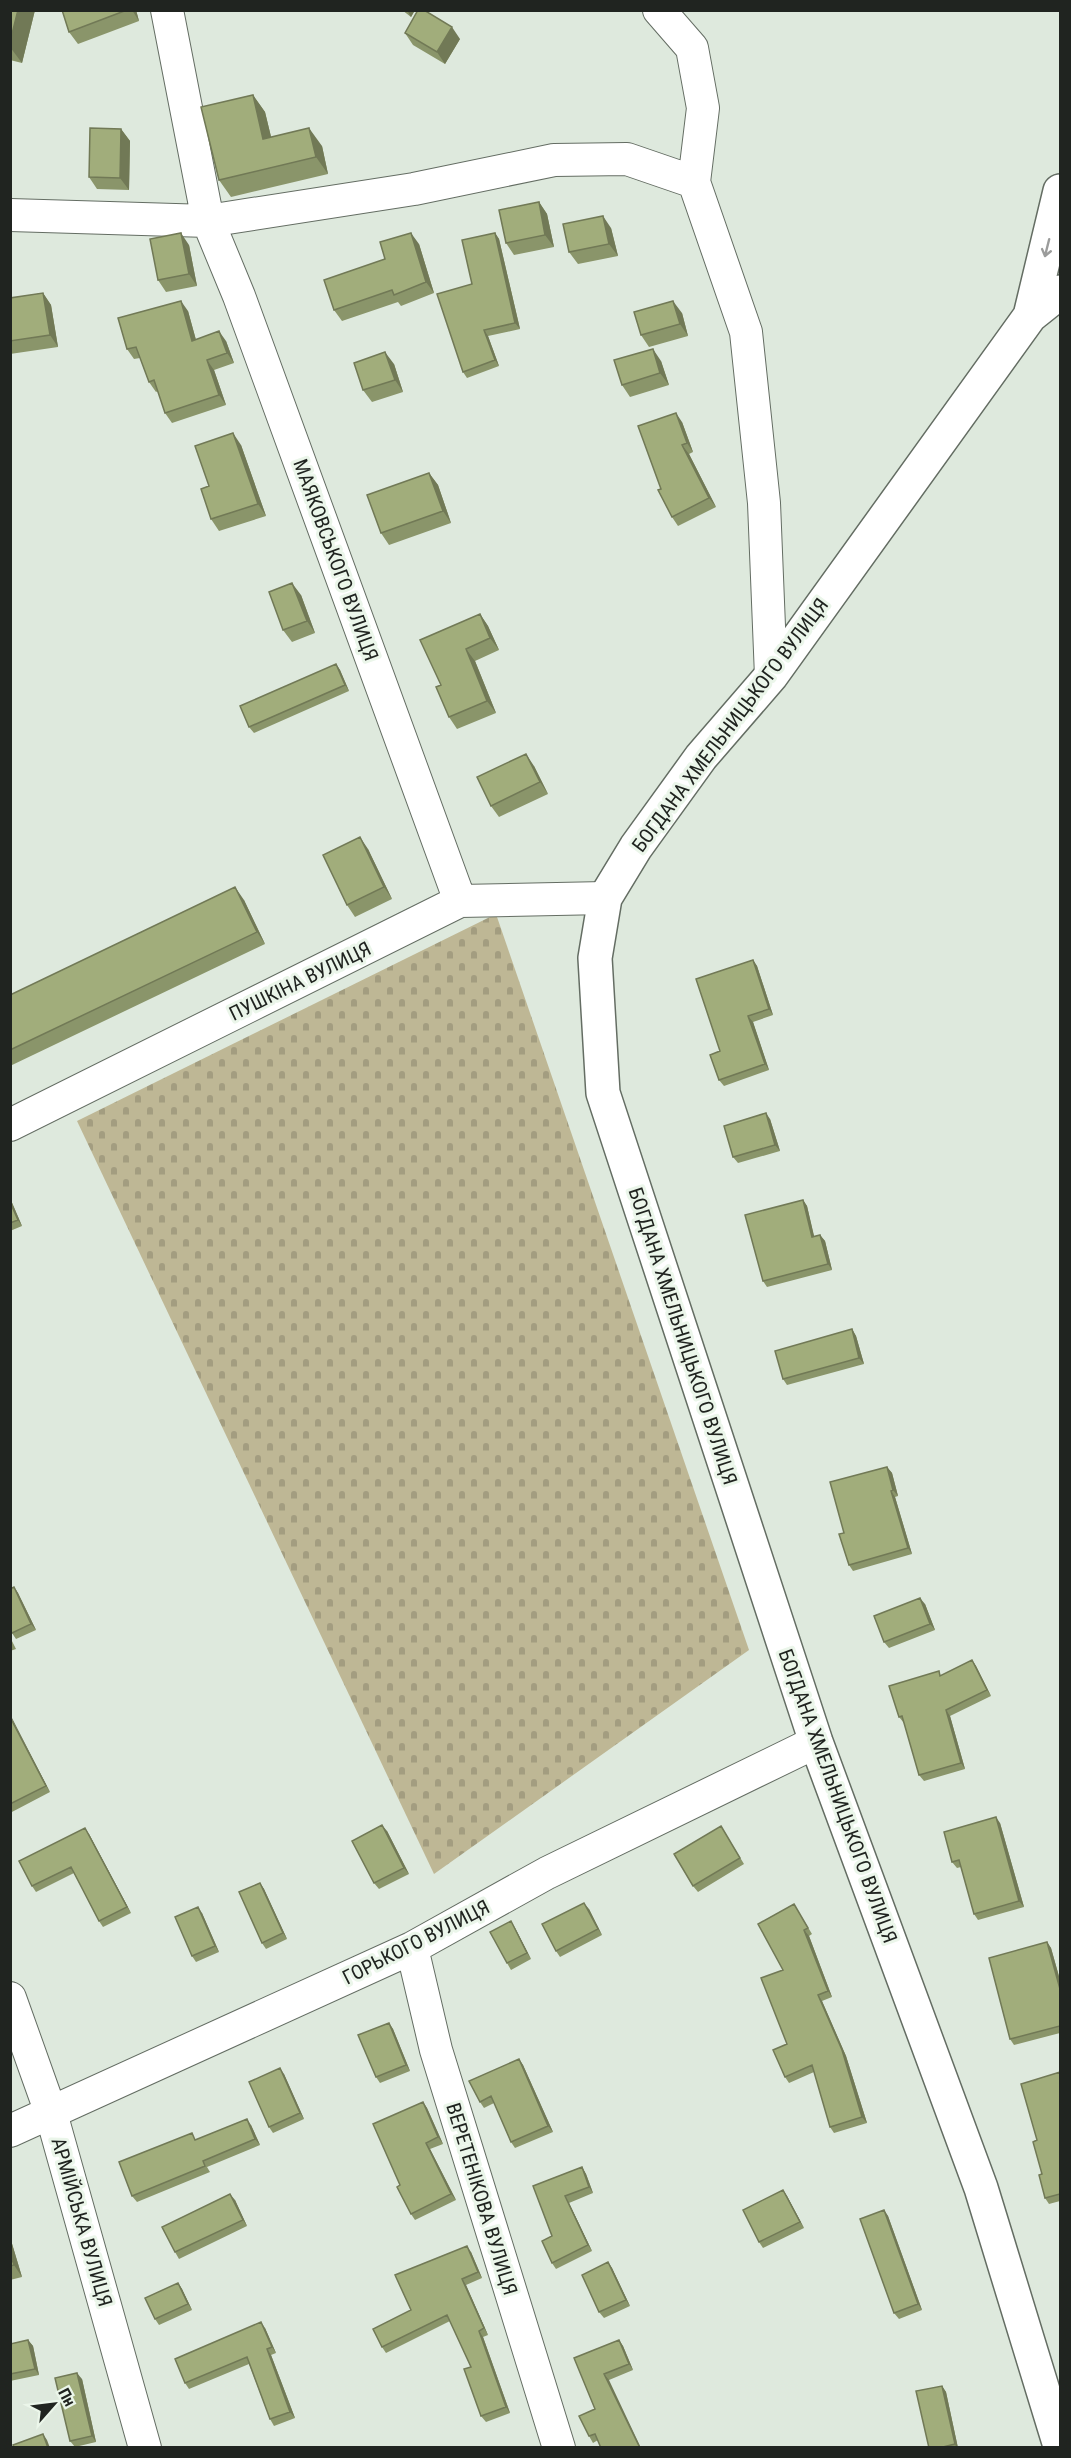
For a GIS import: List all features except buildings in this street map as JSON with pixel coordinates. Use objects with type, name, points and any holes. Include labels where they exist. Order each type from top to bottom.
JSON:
[{"type":"street","name":"МАЯКОВСЬКОГО ВУЛИЦЯ","points":[[167,10],[208,222],[239,296],[460,901]]},
{"type":"street","points":[[659,10],[692,48],[703,108],[694,182],[746,332],[764,503],[771,676]]},
{"type":"street","points":[[10,215],[208,222],[414,189],[554,160],[627,159],[694,182]]},
{"type":"street","points":[[1030,316],[1060,191]]},
{"type":"street","points":[[1030,316],[1060,292]]},
{"type":"street","points":[[1030,316],[1060,305]]},
{"type":"street","name":"БОГДАНА ХМЕЛЬНИЦЬКОГО ВУЛИЦЯ","points":[[1030,316],[771,676],[701,757],[636,847],[605,898],[595,958],[603,1093],[816,1742],[981,2188],[1060,2446]]},
{"type":"street","name":"ПУШКІНА ВУЛИЦЯ","points":[[10,1125],[460,901],[605,898]]},
{"type":"street","name":"ГОРЬКОГО ВУЛИЦЯ","points":[[10,2131],[412,1948],[547,1873],[816,1742]]},
{"type":"street","name":"ВЕРЕТЕНІКОВА ВУЛИЦЯ","points":[[412,1948],[436,2050],[559,2448]]},
{"type":"street","name":"АРМІЙСЬКА ВУЛИЦЯ","points":[[10,1998],[51,2114],[146,2448]]},
{"type":"green space","points":[[496,914],[749,1650],[434,1874],[77,1121]]}]
